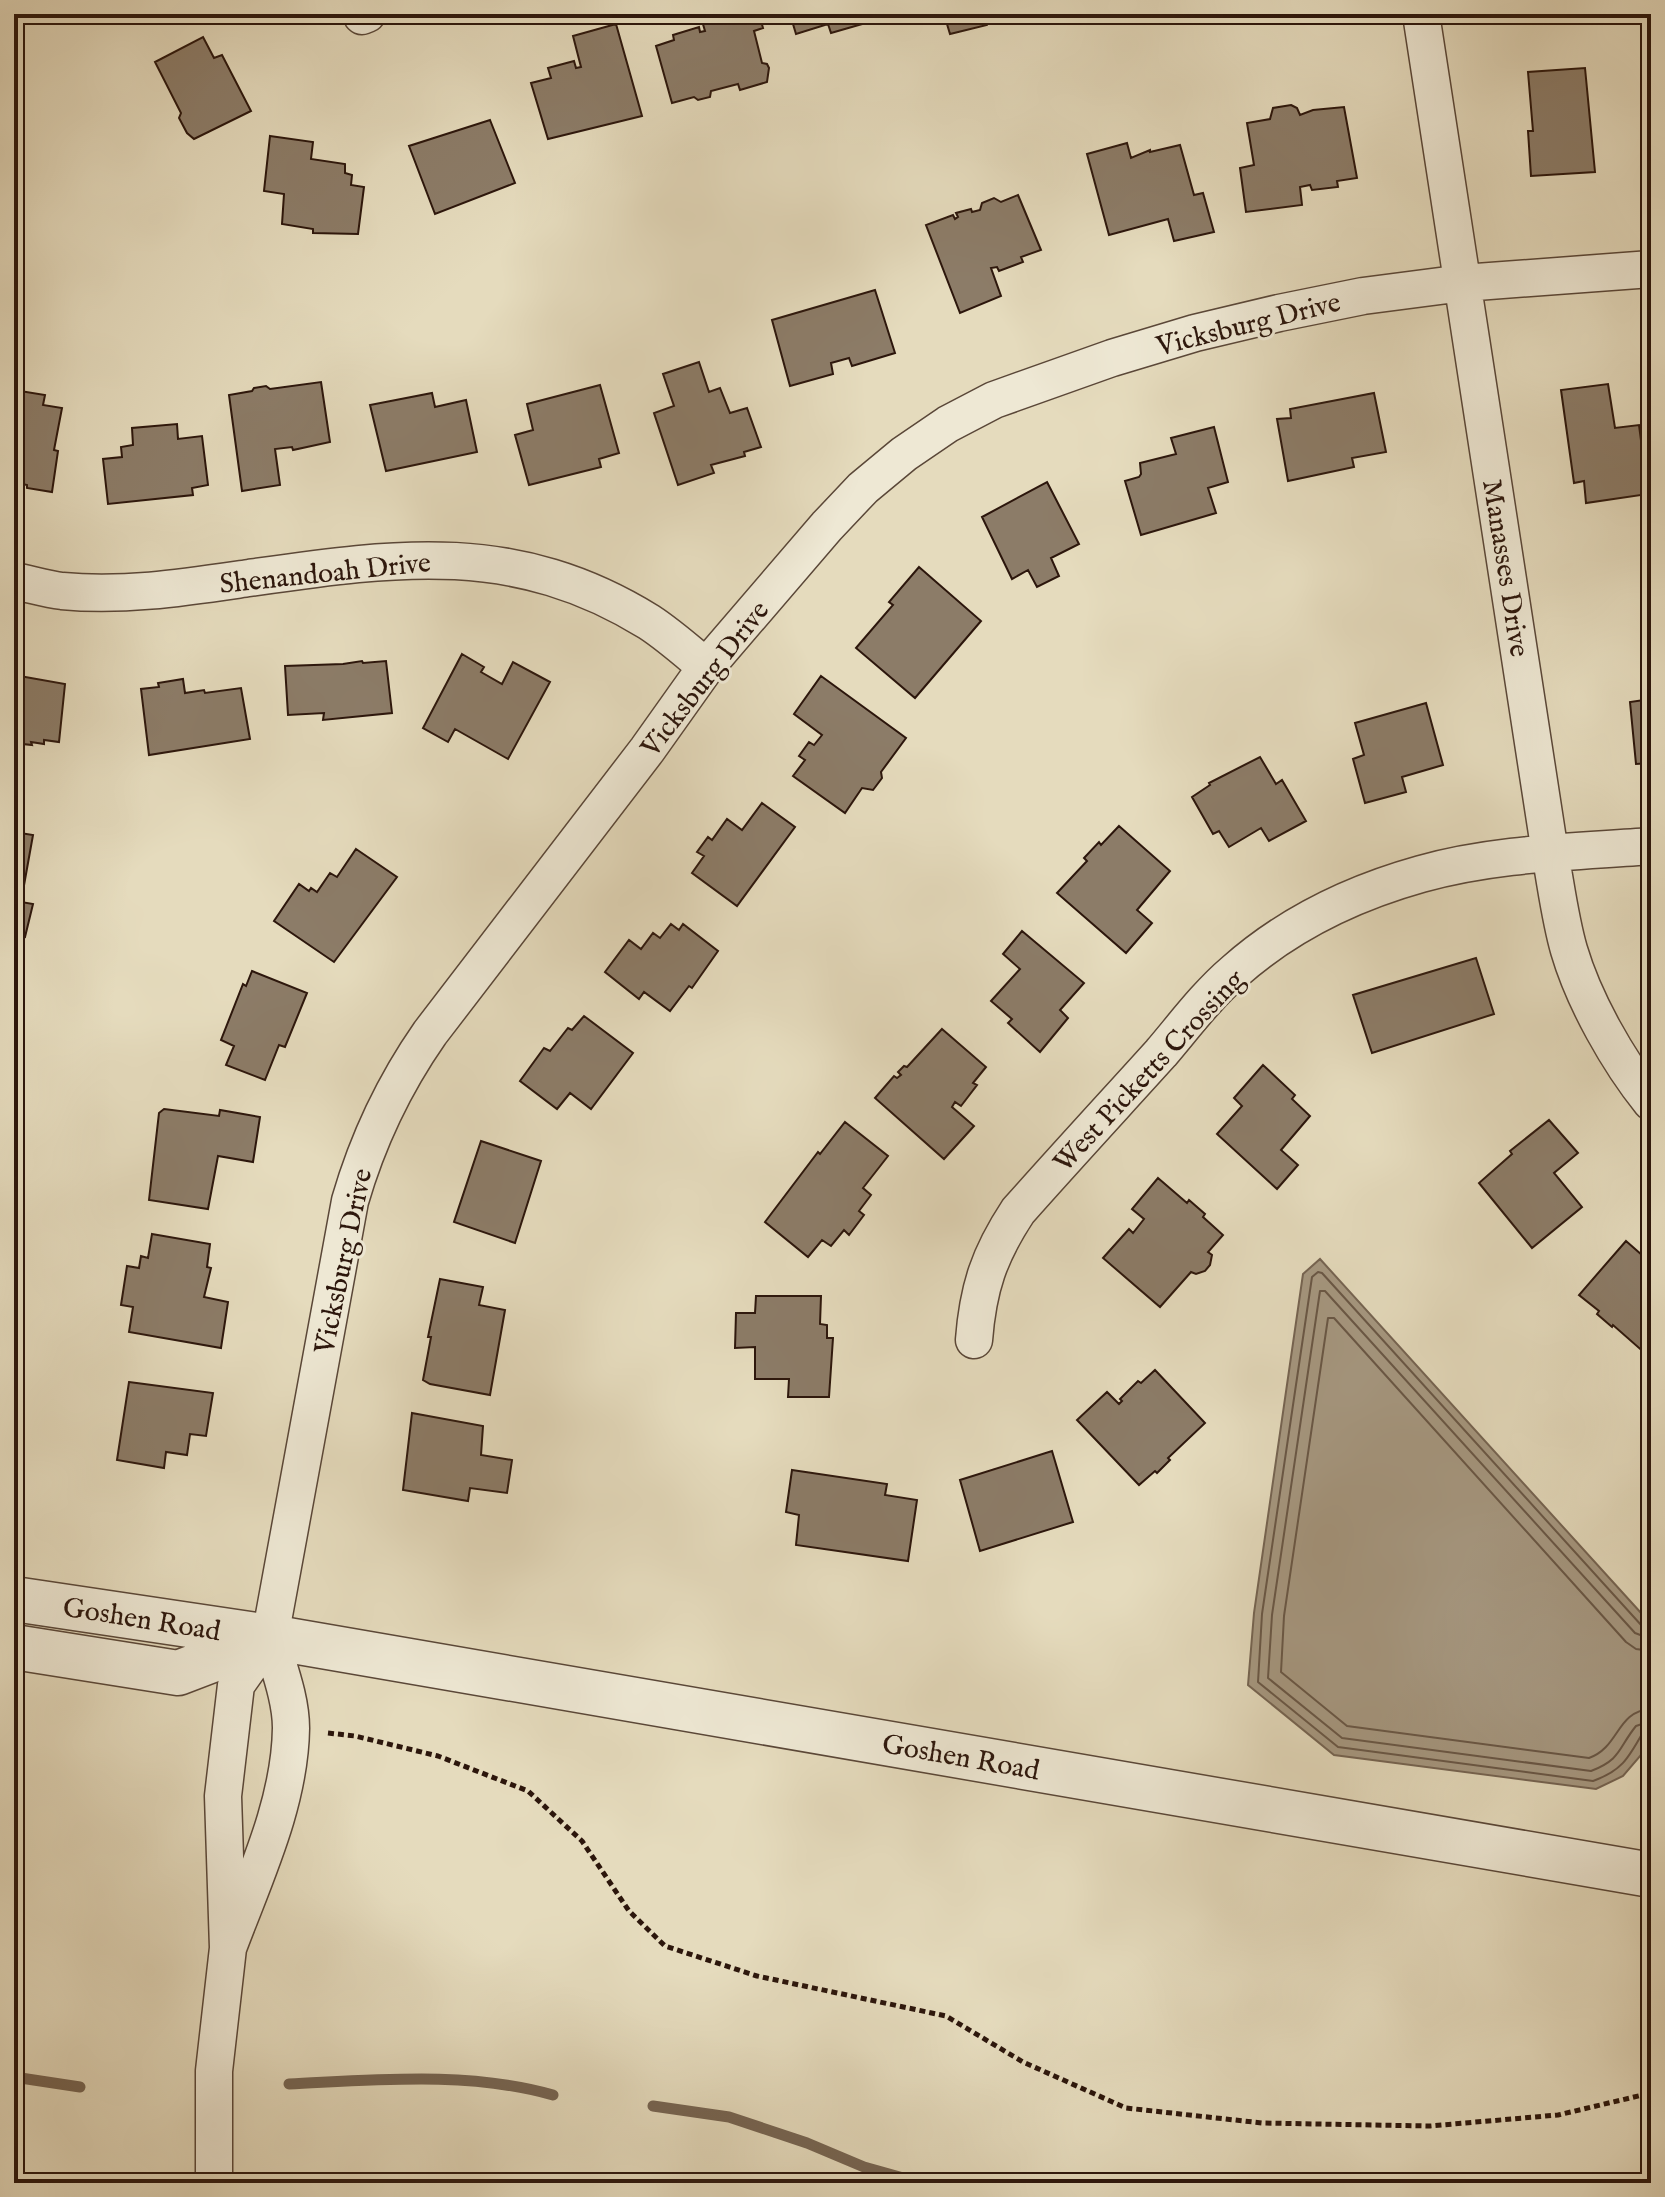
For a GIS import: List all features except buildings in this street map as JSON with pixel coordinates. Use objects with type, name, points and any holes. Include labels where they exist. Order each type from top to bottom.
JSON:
[{"type":"street","name":"Manasses Drive","points":[[1421,14],[1550,853],[1569,950],[1617,1052],[1651,1102]]},
{"type":"street","name":"Vicksburg Drive","points":[[270,1637],[350,1201],[381,1113],[403,1071],[430,1033],[647,750],[706,667],[863,488],[904,454],[948,424],[994,400],[1112,358],[1195,333],[1363,296],[1463,283],[1651,269]]},
{"type":"street","name":"Shenandoah Drive","points":[[14,581],[60,591],[113,593],[166,590],[384,560],[477,562],[523,570],[567,583],[610,601],[651,624],[706,667]]},
{"type":"street","name":"West Picketts Crossing","points":[[974,1340],[976,1305],[985,1272],[999,1240],[1018,1211],[1233,973],[1275,940],[1322,911],[1371,889],[1424,873],[1477,862],[1550,853],[1651,846]]},
{"type":"street","name":"Goshen Road","points":[[14,1599],[270,1637],[1651,1875]]},
{"type":"street","name":"Goshen Road","points":[[14,1647],[178,1673],[270,1637]]},
{"type":"street","points":[[228,1948],[269,1837],[284,1784],[291,1728],[289,1708],[270,1637]]},
{"type":"street","points":[[214,2183],[214,2071],[228,1948],[223,1796],[236,1685],[270,1637]]},
{"type":"street","points":[[214,2147],[240,2183]]},
{"type":"path","points":[[291,1728],[355,1736],[438,1756],[528,1791],[582,1841],[629,1911],[665,1946],[757,1976],[946,2016],[1023,2062],[1126,2108],[1262,2123],[1430,2126],[1558,2115],[1651,2093]]},
{"type":"water","points":[[1320,1259],[1651,1624],[1651,1732],[1641,1755],[1623,1776],[1596,1789],[1334,1755],[1248,1685],[1254,1613],[1303,1274]]},
{"type":"waterway","points":[[14,2077],[80,2087]]},
{"type":"waterway","points":[[289,2084],[389,2079],[455,2080],[521,2087],[553,2095]]},
{"type":"waterway","points":[[653,2106],[729,2117],[807,2143],[864,2167],[921,2183]]}]
